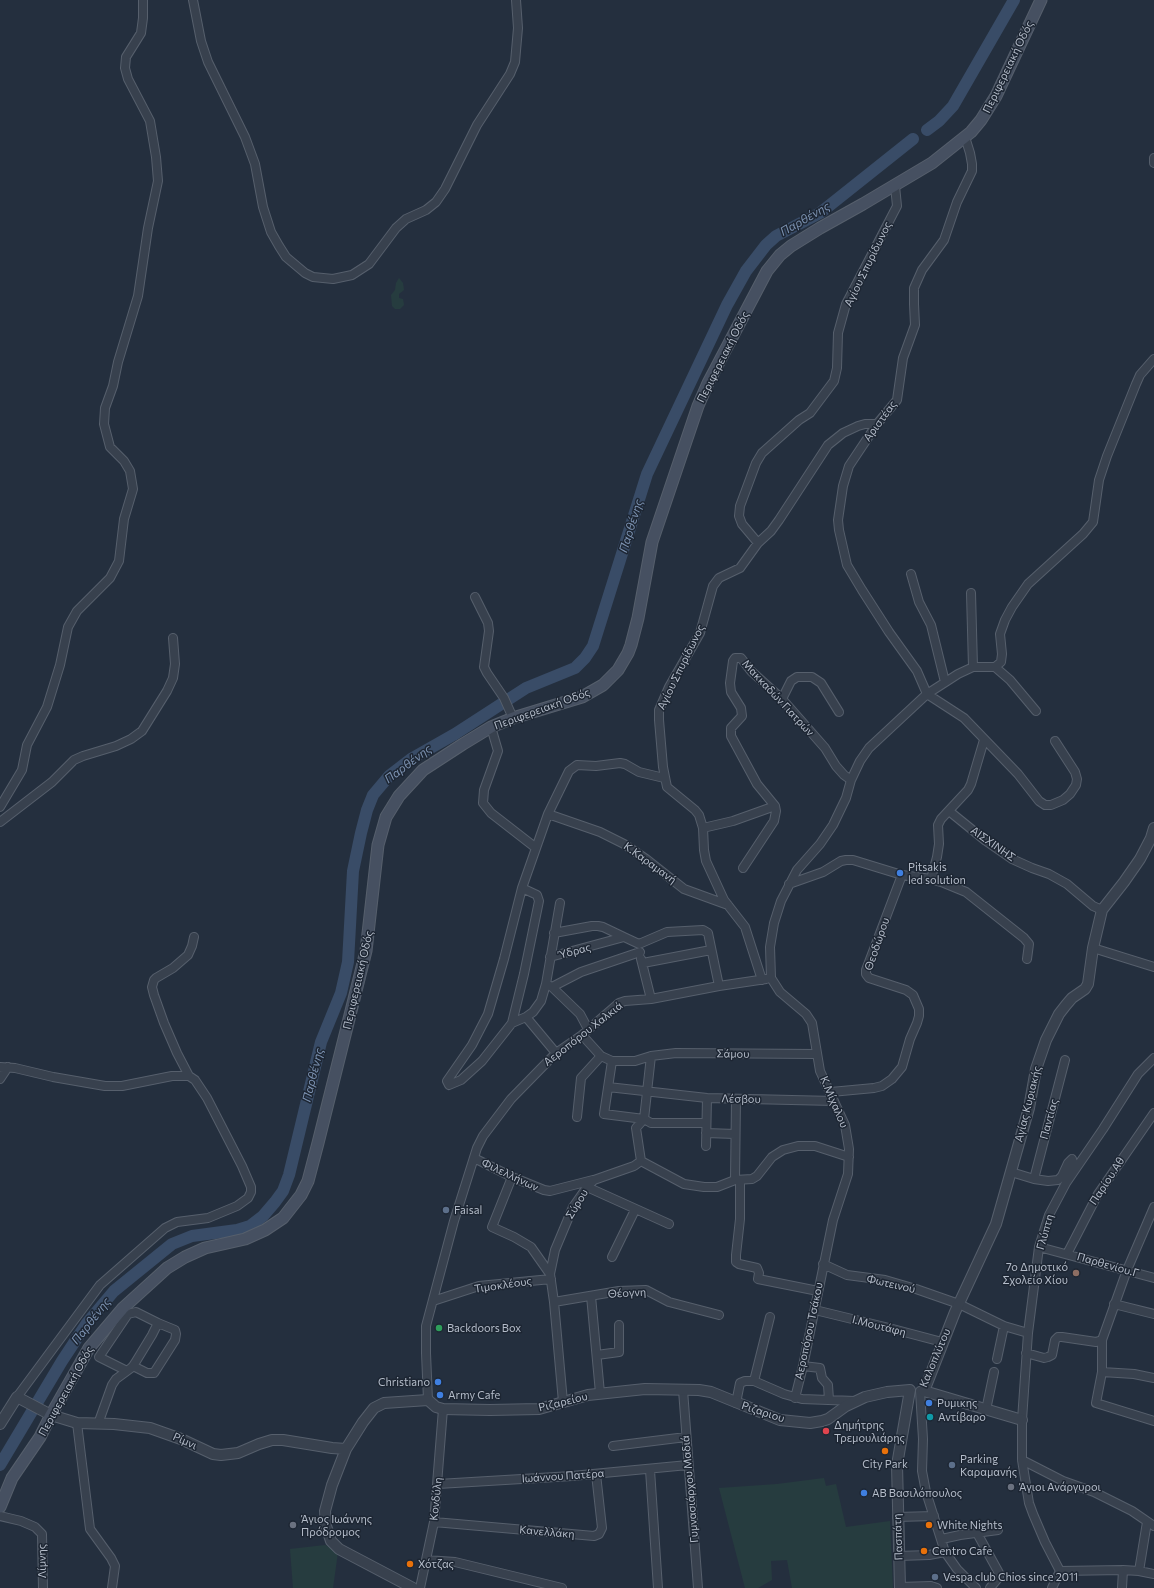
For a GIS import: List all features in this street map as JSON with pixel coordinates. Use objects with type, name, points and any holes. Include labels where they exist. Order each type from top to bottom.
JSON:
[{"type":"main road","name":"Περιφερειακή Οδός","points":[[0,1508],[12,1478],[40,1437],[46,1413],[89,1348],[123,1308],[158,1276],[176,1262],[196,1252],[245,1239],[265,1230],[282,1218],[296,1202],[310,1175],[357,990],[369,934],[378,844],[386,817],[399,796],[423,770],[511,714],[582,697],[603,685],[618,670],[632,644],[652,542],[698,406],[708,383],[767,271],[780,255],[792,246],[820,228],[895,186],[932,163],[965,137],[981,120],[996,96],[1041,0]]},
{"type":"street","points":[[0,807],[22,770],[27,745],[47,708],[60,665],[68,627],[76,611],[110,578],[119,561],[124,518],[133,489],[130,471],[124,461],[110,447],[104,424],[105,408],[113,386],[118,362],[138,296],[148,228],[158,181],[150,121],[128,79],[125,68],[126,58],[141,33],[143,0]]},
{"type":"street","points":[[193,0],[208,62],[245,137],[255,164],[263,207],[271,232],[286,257],[305,273],[313,276],[333,279],[352,275],[369,264],[396,228],[406,220],[426,210],[436,202],[445,189],[477,125],[510,74],[515,62],[518,28],[516,0]]},
{"type":"street","name":"Αριστέας","points":[[927,694],[917,671],[889,632],[851,572],[845,557],[838,520],[841,497],[847,472],[853,459],[877,424],[895,403],[898,396],[903,358],[915,325],[914,295],[918,278],[944,240],[957,202],[972,171],[972,164],[965,137]]},
{"type":"street","name":"Αγίου Σπυρίδωνος","points":[[762,980],[746,927],[720,894],[706,861],[704,850],[704,828],[702,820],[696,810],[669,790],[664,778],[659,720],[660,707],[669,687],[700,633],[713,586],[719,578],[740,568],[758,543],[742,524],[739,516],[740,506],[753,470],[762,453],[799,420],[810,413],[834,381],[837,368],[838,336],[846,304],[897,206],[895,186]]},
{"type":"street","points":[[771,978],[770,947],[774,924],[781,902],[797,870],[820,844],[830,829],[846,798],[851,780],[860,761],[869,748],[916,702],[927,694],[958,674],[973,667],[995,667],[999,665],[1002,659],[1000,634],[1012,607],[1028,584],[1083,534],[1093,522],[1099,480],[1107,456],[1140,375],[1154,359]]},
{"type":"street","points":[[758,543],[771,531],[779,520],[828,444],[843,433],[858,426],[865,424],[877,424]]},
{"type":"street","points":[[911,574],[919,602],[931,625],[945,682]]},
{"type":"street","points":[[971,593],[973,667]]},
{"type":"street","points":[[475,598],[488,623],[489,631],[484,667],[487,674],[504,698],[511,714]]},
{"type":"street","points":[[0,822],[52,782],[74,760],[116,746],[131,739],[142,731],[167,691],[173,678],[175,664],[173,638]]},
{"type":"street","name":"Μακκαδών Γιατρών","points":[[776,806],[757,784],[731,736],[732,728],[742,716],[742,712],[731,692],[730,683],[734,658],[741,658],[751,671],[782,699],[825,748],[840,770],[851,780]]},
{"type":"street","points":[[995,667],[1010,680],[1036,711]]},
{"type":"street","points":[[782,699],[791,681],[797,677],[812,677],[821,684],[839,712]]},
{"type":"street","points":[[927,694],[964,718],[1018,774],[1039,801],[1045,805],[1055,803],[1067,796],[1076,785],[1077,779],[1075,772],[1055,741]]},
{"type":"street","points":[[491,727],[498,751],[484,790],[483,803],[491,814],[536,848]]},
{"type":"street","points":[[930,879],[939,844],[938,825],[941,819],[971,784],[984,740]]},
{"type":"street","points":[[522,888],[537,895],[539,901],[512,1023],[482,1061],[461,1080],[453,1085],[449,1085],[447,1081],[472,1045],[488,1014],[504,960],[522,888],[548,814],[569,771],[577,765],[596,766],[620,763],[630,766],[639,772],[664,778]]},
{"type":"street","points":[[704,828],[733,821],[776,806],[774,821],[743,868]]},
{"type":"street","name":"ΑΙΣΧΙΝΗΣ","points":[[949,811],[986,841],[1012,859],[1049,874],[1067,884],[1094,906],[1102,910]]},
{"type":"street","name":"Κ.Καραμανή","points":[[548,814],[600,832],[624,844],[646,858],[684,889],[728,905]]},
{"type":"street","points":[[1102,910],[1140,859],[1151,838],[1154,828]]},
{"type":"street","points":[[789,884],[823,872],[841,861],[853,860],[902,875],[930,879],[952,885],[966,892],[1020,934],[1029,944],[1027,959]]},
{"type":"street","name":"Θεοδώρου","points":[[831,1092],[874,1088],[882,1086],[892,1079],[902,1067],[910,1039],[917,1023],[919,1009],[913,995],[906,990],[869,978],[866,974],[866,970],[902,875]]},
{"type":"street","points":[[550,957],[560,903]]},
{"type":"street","name":"Αγίας Κυριακής","points":[[959,1304],[994,1228],[1028,1108],[1038,1062],[1046,1040],[1059,1014],[1072,998],[1085,989],[1088,984],[1093,948],[1102,910]]},
{"type":"street","points":[[554,933],[598,926],[624,937],[640,948],[642,963],[651,999]]},
{"type":"street","points":[[706,1123],[652,1123],[644,1119],[604,1114],[612,1061],[601,1056],[585,1032],[580,1014],[549,985],[640,948],[667,932],[703,930],[708,933],[719,986]]},
{"type":"street","points":[[0,1424],[21,1399],[100,1285],[165,1228],[177,1222],[208,1218],[237,1206],[248,1198],[251,1192],[251,1187],[242,1166],[207,1098],[195,1080],[189,1076],[177,1053],[164,1023],[152,987],[156,978],[173,968],[188,955],[194,937]]},
{"type":"street","name":"Ύδρας","points":[[512,1023],[526,1017],[538,1006],[541,1001],[549,985],[550,957],[624,937]]},
{"type":"street","points":[[1093,948],[1154,967]]},
{"type":"street","points":[[642,963],[711,950]]},
{"type":"street","name":"Κ.Μίχαλου","points":[[771,978],[780,992],[806,1014],[812,1023],[820,1071],[845,1125],[849,1143],[847,1180],[833,1220],[823,1264]]},
{"type":"street","name":"Αεροπόρου Χαλκιά","points":[[428,1400],[426,1326],[462,1194],[480,1141],[511,1099],[556,1053],[585,1032],[619,1003],[625,1001],[651,999],[771,978]]},
{"type":"street","points":[[526,1017],[556,1053]]},
{"type":"street","name":"Σάμου","points":[[612,1061],[635,1061],[651,1056],[676,1052],[816,1054]]},
{"type":"street","points":[[577,1117],[581,1078],[601,1056]]},
{"type":"street","points":[[651,1056],[644,1119],[636,1128],[641,1161],[684,1184],[712,1188],[737,1180],[752,1179],[757,1176],[772,1156],[783,1150],[798,1146],[815,1146],[849,1157]]},
{"type":"street","name":"Γλύπτη","points":[[1060,1571],[1033,1514],[1029,1502],[1022,1460],[1022,1420],[1026,1353],[1039,1247],[1049,1215],[1066,1183],[1138,1074],[1154,1058]]},
{"type":"street","name":"Παντίας","points":[[1034,1179],[1065,1060]]},
{"type":"street","points":[[0,1079],[4,1067],[105,1086],[122,1086],[177,1075],[189,1076]]},
{"type":"street","name":"Λέσβου","points":[[608,1087],[707,1098],[834,1101]]},
{"type":"street","points":[[706,1146],[707,1098]]},
{"type":"street","points":[[736,1099],[735,1134],[740,1219],[736,1262],[757,1268],[759,1273],[758,1279],[818,1291]]},
{"type":"street","name":"Παρίου.Αθ","points":[[1067,1254],[1098,1194],[1154,1113]]},
{"type":"street","points":[[706,1133],[735,1134]]},
{"type":"street","name":"Φιλελλήνων","points":[[474,1158],[537,1188],[550,1191],[594,1180]]},
{"type":"street","points":[[1011,1172],[1034,1179],[1048,1181],[1060,1178],[1068,1163],[1072,1159],[1073,1162],[1066,1183]]},
{"type":"street","name":"Σύρου","points":[[551,1276],[555,1250],[560,1235],[574,1207],[587,1187],[594,1180],[634,1166],[641,1161]]},
{"type":"street","points":[[512,1177],[492,1227],[531,1247],[551,1276],[563,1402]]},
{"type":"street","points":[[587,1187],[635,1210],[669,1224]]},
{"type":"street","points":[[612,1257],[635,1210]]},
{"type":"street","points":[[1153,1211],[1127,1270],[1102,1340],[1102,1372],[1096,1403],[1154,1420]]},
{"type":"street","name":"Παρθενίου.Γ","points":[[1039,1247],[1154,1278]]},
{"type":"street","name":"Αεροπόρου Τσάκου","points":[[795,1398],[803,1366],[823,1264]]},
{"type":"street","name":"Φωτεινού","points":[[823,1264],[847,1275],[885,1280],[959,1304],[1004,1326],[1028,1333]]},
{"type":"street","name":"Τιμοκλέους","points":[[433,1301],[479,1286],[551,1276]]},
{"type":"street","name":"Θέογνη","points":[[554,1302],[619,1291],[646,1290],[669,1302],[719,1315]]},
{"type":"street","points":[[591,1296],[600,1393]]},
{"type":"street","name":"Καλοπλύτου","points":[[959,1304],[918,1390],[922,1431],[922,1471],[926,1492],[945,1552],[958,1569],[976,1588]]},
{"type":"street","points":[[1114,1304],[1154,1314]]},
{"type":"street","name":"Ι.Μουτάφη","points":[[814,1310],[942,1342]]},
{"type":"street","points":[[136,1312],[158,1323],[175,1330],[176,1334],[175,1340],[154,1373],[130,1369],[99,1357],[128,1314],[136,1312]]},
{"type":"street","points":[[754,1381],[770,1317]]},
{"type":"street","points":[[98,1424],[112,1385],[116,1379],[130,1369],[158,1323]]},
{"type":"street","points":[[597,1355],[619,1352],[619,1325]]},
{"type":"street","points":[[997,1359],[1004,1326]]},
{"type":"street","points":[[1026,1353],[1044,1358],[1052,1355],[1055,1340],[1058,1337],[1096,1342],[1102,1340]]},
{"type":"street","points":[[803,1366],[820,1368],[822,1378],[828,1385],[829,1400]]},
{"type":"street","points":[[986,1410],[994,1372]]},
{"type":"street","points":[[1102,1372],[1134,1374],[1154,1378]]},
{"type":"street","points":[[736,1403],[740,1383],[743,1381],[754,1381],[795,1398],[855,1401]]},
{"type":"street","name":"Ριζαρείου","points":[[444,1409],[539,1409],[600,1393],[645,1389],[683,1390]]},
{"type":"street","name":"Ριζαριου","points":[[683,1390],[711,1392],[780,1420],[810,1423],[822,1422],[855,1401],[865,1397],[887,1392],[918,1390]]},
{"type":"street","name":"Γυμνασιάρχου Μαδιά","points":[[683,1390],[698,1588]]},
{"type":"street","points":[[918,1390],[1022,1420]]},
{"type":"street","name":"Πασπάτη","points":[[900,1587],[896,1465],[918,1390]]},
{"type":"street","name":"Ρίμνι","points":[[21,1399],[46,1413],[77,1422],[150,1428],[182,1439],[212,1454],[238,1454],[265,1442],[283,1440],[320,1447],[346,1449]]},
{"type":"street","points":[[413,1588],[347,1555],[335,1546],[331,1541],[326,1526],[325,1511],[332,1485],[346,1449],[374,1408],[384,1403],[428,1400],[436,1407],[444,1409]]},
{"type":"street","name":"Κονδύλη","points":[[420,1588],[434,1522],[444,1409]]},
{"type":"street","points":[[77,1422],[90,1529],[114,1563],[115,1571],[112,1588]]},
{"type":"street","points":[[613,1446],[686,1437]]},
{"type":"street","points":[[1022,1460],[1063,1481],[1094,1492],[1132,1511],[1150,1524],[1139,1570]]},
{"type":"street","name":"Ιωάννου Πατέρα","points":[[438,1484],[650,1470],[688,1465]]},
{"type":"street","points":[[650,1470],[658,1588]]},
{"type":"street","name":"Κανελλάκη","points":[[434,1522],[594,1536],[599,1534],[602,1528],[596,1474]]},
{"type":"street","name":"Λίμνης","points":[[0,1516],[21,1521],[35,1527],[42,1534],[43,1588]]},
{"type":"street","points":[[897,1517],[934,1516]]},
{"type":"street","points":[[942,1539],[998,1530]]},
{"type":"street","points":[[977,1533],[999,1573],[999,1577],[990,1588]]},
{"type":"street","points":[[898,1556],[929,1555],[945,1552]]},
{"type":"street","points":[[426,1560],[455,1562],[562,1588]]},
{"type":"street","points":[[1122,1588],[1123,1570]]},
{"type":"street","points":[[1052,1588],[1060,1571],[1139,1570],[1154,1574]]},
{"type":"street","points":[[900,1587],[931,1586],[937,1588]]},
{"type":"green space","points":[[399,278],[403,283],[404,290],[399,294],[399,298],[403,299],[404,305],[400,309],[395,309],[392,306],[391,295],[395,290],[396,283]]},
{"type":"green space","points":[[824,1478],[826,1486],[836,1484],[846,1527],[890,1521],[893,1588],[792,1588],[787,1560],[771,1561],[772,1580],[758,1588],[745,1588],[719,1488],[777,1484]]},
{"type":"green space","points":[[325,1545],[338,1552],[333,1588],[293,1588],[290,1549]]},
{"type":"waterway","name":"Παρθένης","points":[[927,130],[939,121],[953,106],[1014,0]]},
{"type":"waterway","name":"Παρθένης","points":[[0,1465],[62,1361],[87,1323],[114,1291],[172,1244],[192,1236],[237,1230],[250,1226],[263,1216],[283,1191],[289,1175],[321,1042],[341,993],[348,962],[353,871],[367,810],[373,795],[389,776],[411,759],[455,734],[526,688],[575,668],[585,658],[593,646],[647,474],[727,305],[746,271],[766,245],[776,236],[820,213],[913,139]]},
{"type":"place","name":"Pitsakis led solution","points":[[900,873]]},
{"type":"place","name":"Faisal","points":[[446,1210]]},
{"type":"place","name":"7ο Δημοτικό Σχολείο Χίου","points":[[1076,1273]]},
{"type":"place","name":"Backdoors Box","points":[[439,1328]]},
{"type":"place","name":"Christiano","points":[[438,1382]]},
{"type":"place","name":"Army Cafe","points":[[440,1395]]},
{"type":"place","name":"Ρυμικης","points":[[929,1403]]},
{"type":"place","name":"Αντίβαρο","points":[[930,1417]]},
{"type":"place","name":"Δημήτρης Τρεμουλιάρης","points":[[826,1431]]},
{"type":"place","name":"City Park","points":[[885,1451]]},
{"type":"place","name":"Parking Καραμανής","points":[[952,1465]]},
{"type":"place","name":"Άγιοι Ανάργυροι","points":[[1011,1487]]},
{"type":"place","name":"ΑΒ Βασιλόπουλος","points":[[864,1493]]},
{"type":"place","name":"Άγιος Ιωάννης Πρόδρομος","points":[[293,1525]]},
{"type":"place","name":"White Nights","points":[[929,1525]]},
{"type":"place","name":"Centro Cafe","points":[[924,1551]]},
{"type":"place","name":"Χότζας","points":[[410,1564]]},
{"type":"place","name":"Vespa club Chios since 2011","points":[[935,1577]]}]
